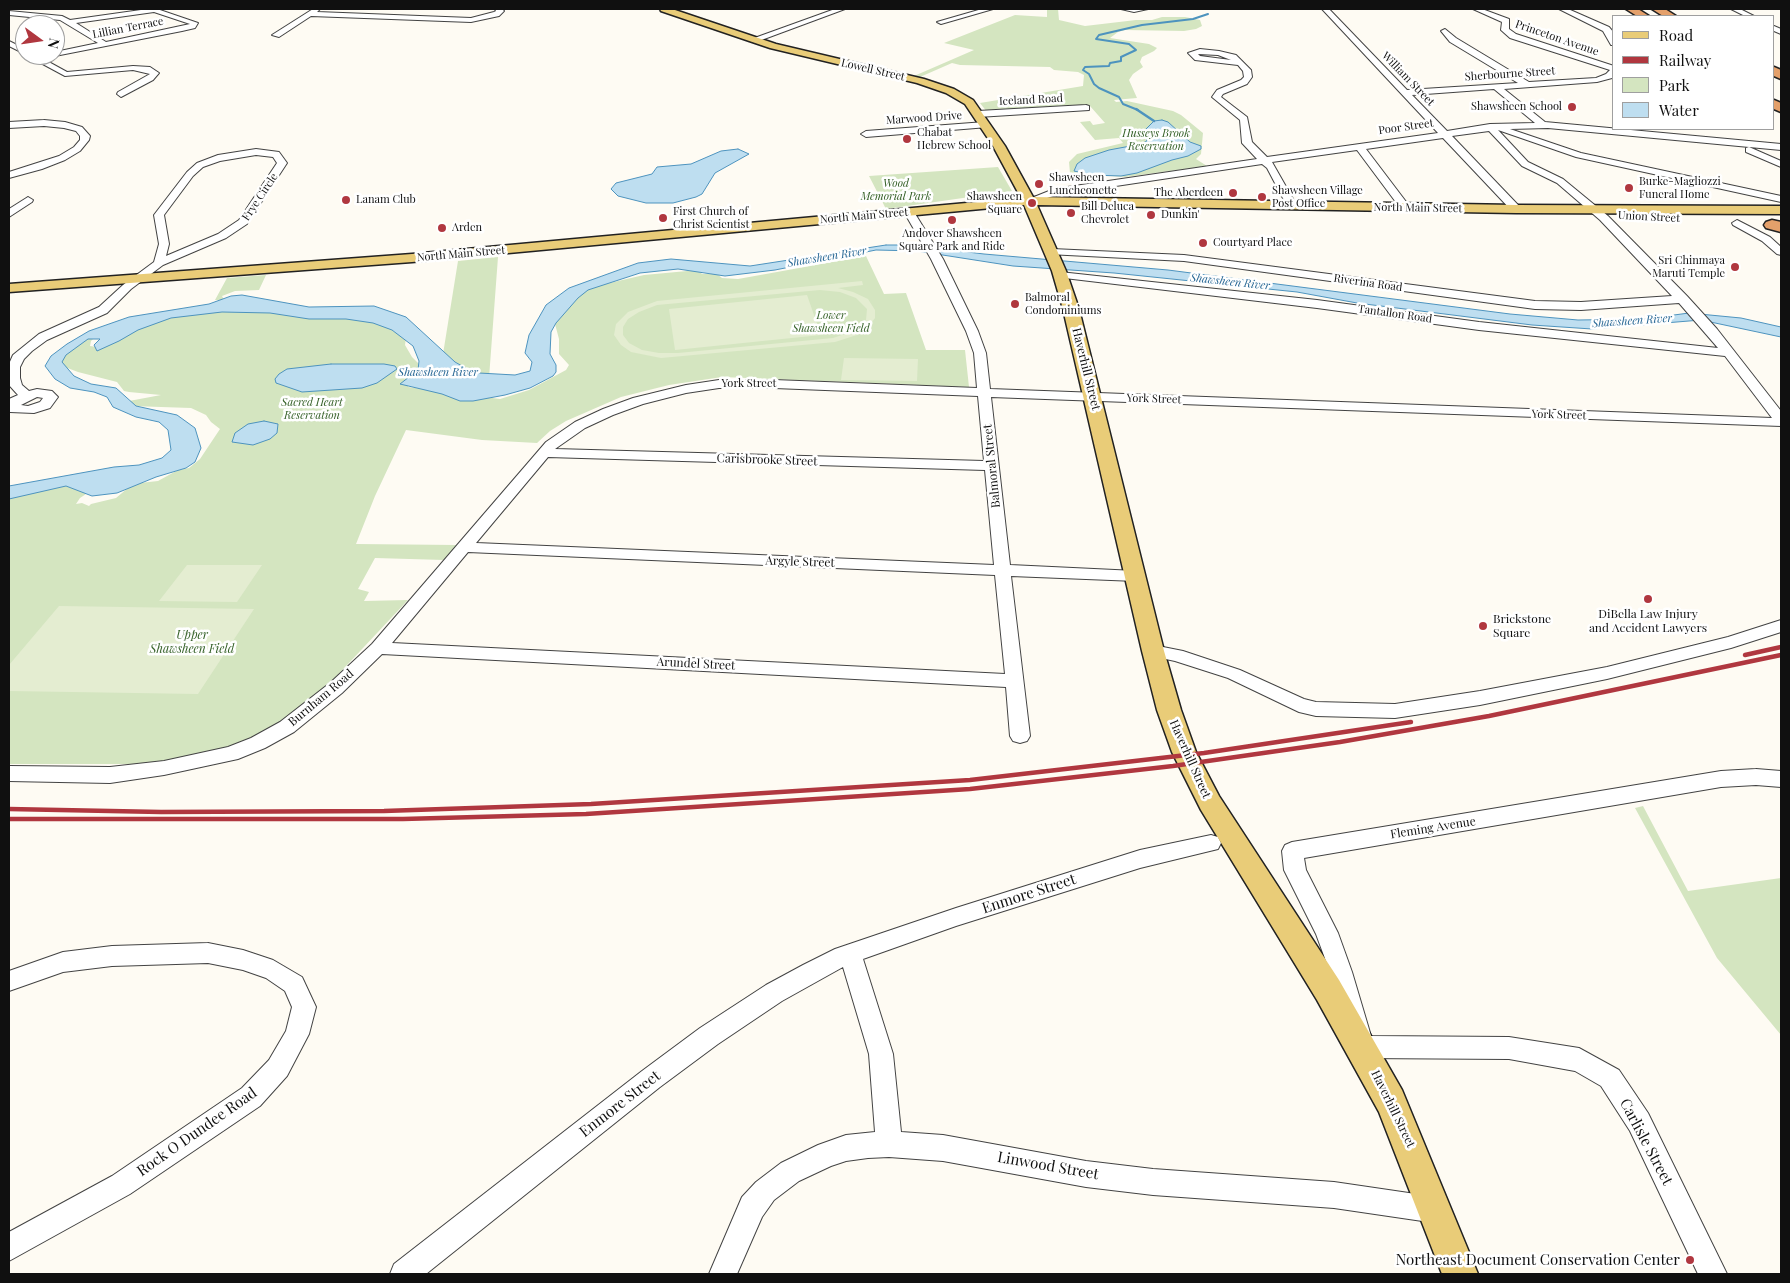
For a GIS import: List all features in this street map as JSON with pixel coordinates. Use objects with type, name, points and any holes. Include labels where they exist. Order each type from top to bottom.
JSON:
[{"type":"highway","points":[[1630,9],[1642,15]]},
{"type":"highway","points":[[1657,9],[1669,15]]},
{"type":"main road","name":"Lowell Street","points":[[664,9],[752,40],[939,87],[969,102],[985,125],[1029,201]]},
{"type":"main road","name":"North Main Street","points":[[9,288],[421,258],[1029,201],[1516,209]]},
{"type":"main road","name":"Haverhill Street","points":[[1029,201],[1056,264],[1071,309],[1153,651],[1177,734],[1210,803],[1300,944],[1362,1047],[1391,1101],[1460,1274]]},
{"type":"main road","name":"Union Street","points":[[1516,209],[1598,212],[1737,222],[1779,220]]},
{"type":"main road","points":[[1598,212],[1762,210],[1779,220]]},
{"type":"street","points":[[276,35],[317,9]]},
{"type":"street","points":[[308,14],[464,20],[491,16],[499,12],[498,9]]},
{"type":"street","points":[[752,40],[841,9]]},
{"type":"street","points":[[941,22],[989,9]]},
{"type":"street","points":[[1124,9],[1144,9]]},
{"type":"street","name":"William Street","points":[[1325,9],[1516,209]]},
{"type":"street","name":"Princeton Avenue","points":[[1477,9],[1506,21],[1505,30],[1513,36],[1612,69]]},
{"type":"street","points":[[1563,9],[1610,32],[1612,38]]},
{"type":"street","points":[[1736,9],[1748,15]]},
{"type":"street","name":"Lillian Terrace","points":[[65,52],[189,27],[194,23],[154,10],[68,22]]},
{"type":"street","points":[[10,15],[56,17],[68,22],[104,44]]},
{"type":"street","points":[[1445,31],[1453,40],[1526,84]]},
{"type":"street","points":[[1240,63],[1247,70],[1247,79],[1220,92],[1216,97],[1243,116],[1246,123],[1247,143],[1265,160],[1292,206]]},
{"type":"street","points":[[48,65],[62,73],[68,74],[133,68],[151,70],[155,73],[121,94]]},
{"type":"street","name":"Sherbourne Street","points":[[1405,93],[1597,80],[1609,76],[1612,72]]},
{"type":"street","points":[[1597,80],[1612,84]]},
{"type":"street","points":[[1495,86],[1543,124]]},
{"type":"street","name":"Iceland Road","points":[[978,114],[1086,108]]},
{"type":"street","points":[[9,124],[44,123],[65,125],[78,129],[85,136],[77,149],[62,158],[39,167],[9,175]]},
{"type":"street","points":[[1494,127],[1543,124],[1781,147]]},
{"type":"street","name":"Marwood Drive","points":[[866,134],[985,125]]},
{"type":"street","points":[[1494,127],[1525,164],[1560,181],[1598,212],[1713,332],[1781,420]]},
{"type":"street","name":"Poor Street","points":[[1029,201],[1054,192],[1494,127],[1579,155],[1781,199]]},
{"type":"street","points":[[1725,142],[1781,164]]},
{"type":"street","points":[[1359,146],[1405,207]]},
{"type":"street","name":"Frye Circle","points":[[16,400],[16,387],[13,378],[14,367],[23,353],[43,337],[103,310],[126,288],[159,263],[222,236],[239,226],[280,167],[282,163],[279,156],[262,152],[235,154],[210,161],[193,170],[159,215],[164,244],[159,263]]},
{"type":"street","points":[[9,214],[28,200]]},
{"type":"street","name":"Balmoral Street","points":[[909,212],[937,259],[978,345],[980,353],[1020,736]]},
{"type":"street","points":[[1737,222],[1766,239],[1781,252]]},
{"type":"street","name":"Riverina Road","points":[[1056,264],[1184,258],[1535,305],[1581,306],[1686,302]]},
{"type":"street","name":"Tantallon Road","points":[[1056,264],[1147,285],[1317,304],[1479,326],[1730,353]]},
{"type":"street","name":"York Street","points":[[543,453],[580,425],[608,412],[652,397],[703,386],[767,384],[1334,407],[1781,420]]},
{"type":"street","name":"Carisbrooke Street","points":[[543,453],[992,466]]},
{"type":"street","name":"Burnham Road","points":[[9,774],[110,775],[164,768],[231,754],[258,743],[287,727],[336,688],[378,648],[543,453]]},
{"type":"street","name":"Argyle Street","points":[[463,548],[1136,576]]},
{"type":"street","points":[[1153,651],[1177,655],[1234,674],[1299,706],[1395,711],[1480,698],[1606,674],[1731,642],[1781,626]]},
{"type":"street","name":"Arundel Street","points":[[378,648],[1014,681]]},
{"type":"street","name":"Fleming Avenue","points":[[1362,1047],[1341,972],[1330,941],[1295,870],[1292,851],[1721,779],[1756,777],[1781,779]]},
{"type":"street","name":"Enmore Street","points":[[404,1274],[651,1079],[709,1036],[774,992],[850,954],[956,917],[1140,859],[1211,843]]},
{"type":"street","name":"Rock O Dundee Road","points":[[9,981],[63,962],[112,956],[208,953],[243,960],[273,970],[294,984],[304,1007],[298,1034],[278,1068],[251,1097],[120,1185],[9,1247]]},
{"type":"street","points":[[850,954],[881,1054],[889,1144]]},
{"type":"street","name":"Carlisle Street","points":[[1362,1047],[1509,1048],[1579,1060],[1610,1078],[1639,1122],[1713,1274]]},
{"type":"street","name":"Linwood Street","points":[[723,1274],[752,1207],[764,1191],[790,1172],[827,1154],[846,1148],[889,1144],[981,1154],[1063,1171],[1113,1178],[1334,1195],[1436,1210]]},
{"type":"green space","name":"Husseys Brook Reservation","points":[[1047,9],[1058,9],[1059,20],[1085,26],[1152,20],[1162,17],[1185,17],[1200,20],[1202,26],[1196,29],[1184,31],[1125,30],[1118,32],[1110,38],[1149,44],[1157,48],[1142,57],[1140,62],[1143,67],[1133,74],[1129,80],[1137,98],[1114,100],[1116,102],[1127,101],[1173,111],[1181,115],[1203,133],[1201,154],[1196,159],[1207,166],[1125,177],[1070,173],[1069,162],[1077,154],[1123,143],[1119,138],[1095,140],[1080,122],[1090,121],[1093,125],[1105,123],[1090,106],[987,112],[980,103],[1083,86],[1084,75],[1078,72],[1054,70],[1050,67],[960,65],[952,63],[920,77],[914,76],[974,50],[944,43],[1015,15],[1047,17]]},
{"type":"green space","name":"Wood Memorial Park","points":[[998,167],[1012,191],[886,209],[869,176]]},
{"type":"green space","points":[[866,256],[884,294],[906,293],[926,350],[965,350],[969,387],[722,377],[669,385],[621,397],[566,421],[550,431],[537,443],[482,440],[406,430],[375,496],[356,544],[457,545],[444,560],[375,558],[358,589],[369,592],[364,601],[408,600],[318,696],[286,720],[235,746],[163,764],[9,764],[9,493],[68,480],[89,492],[80,498],[76,504],[82,503],[89,506],[116,498],[128,488],[140,483],[158,481],[178,470],[189,468],[200,459],[220,429],[206,415],[191,408],[131,406],[129,401],[161,395],[124,391],[117,382],[78,372],[49,361],[83,337],[94,338],[90,346],[97,347],[154,316],[242,310],[374,320],[406,338],[405,345],[412,357],[420,365],[419,369],[411,372],[408,387],[500,399],[529,390],[566,370],[569,365],[559,354],[559,339],[555,324],[571,302],[588,288],[644,275],[698,270],[702,274],[717,274],[722,278],[738,279]]},
{"type":"green space","points":[[498,257],[489,378],[464,368],[443,354],[458,261]]},
{"type":"green space","points":[[266,275],[259,290],[235,291],[222,296],[224,300],[215,300],[227,278]]},
{"type":"green space","points":[[862,281],[863,285],[838,288],[868,299],[875,310],[875,318],[867,329],[857,335],[835,342],[661,358],[631,352],[621,345],[614,335],[616,324],[628,312],[657,301]],"holes":[[[820,290],[840,292],[856,298],[867,309],[866,320],[854,331],[833,338],[678,353],[659,353],[642,350],[629,343],[623,335],[623,327],[628,319],[639,312],[657,305]]]},
{"type":"green space","points":[[807,295],[821,335],[675,350],[669,309]]},
{"type":"green space","points":[[844,358],[918,359],[917,381],[841,380]]},
{"type":"green space","points":[[187,565],[262,565],[237,602],[159,601]]},
{"type":"green space","name":"Upper Shawsheen Field","points":[[59,606],[254,609],[198,694],[9,691],[9,665]]},
{"type":"green space","points":[[1643,806],[1688,891],[1781,878],[1781,1035],[1717,958],[1635,808]]},
{"type":"water","points":[[1162,120],[1168,122],[1190,142],[1201,146],[1201,149],[1188,156],[1137,173],[1121,176],[1091,175],[1074,171],[1077,164],[1085,158],[1147,141],[1144,131],[1154,121]]},
{"type":"water","points":[[738,149],[749,154],[715,173],[702,194],[696,197],[673,203],[646,203],[618,196],[611,189],[616,183],[652,174],[657,167],[691,164],[721,151]]},
{"type":"water","name":"Shawsheen River","points":[[886,245],[910,245],[984,254],[1168,270],[1510,314],[1578,320],[1644,319],[1689,313],[1741,318],[1781,327],[1781,337],[1701,320],[1592,329],[1532,325],[1357,303],[1297,292],[1114,273],[1013,266],[917,251],[876,250],[775,270],[725,276],[678,269],[640,273],[588,290],[578,298],[556,323],[551,332],[550,354],[556,365],[556,372],[553,376],[530,388],[473,401],[460,401],[442,394],[400,384],[418,370],[419,361],[413,346],[392,330],[373,323],[346,319],[309,319],[270,313],[222,312],[171,318],[138,330],[97,351],[94,345],[100,339],[88,339],[66,355],[62,362],[74,376],[91,384],[116,388],[136,406],[177,415],[195,428],[201,448],[195,462],[186,468],[156,477],[117,493],[92,496],[66,486],[9,499],[9,486],[114,467],[139,465],[162,458],[171,450],[168,430],[159,422],[136,417],[113,407],[107,397],[94,392],[70,388],[55,379],[45,366],[51,356],[89,331],[129,317],[209,304],[231,296],[242,295],[309,307],[374,306],[406,317],[455,362],[469,370],[479,373],[515,375],[530,371],[532,362],[525,353],[529,335],[546,305],[569,288],[638,263],[671,259],[750,266]]},
{"type":"water","points":[[331,364],[384,364],[395,366],[397,369],[377,383],[362,388],[302,392],[276,383],[275,379],[287,369]]},
{"type":"water","points":[[264,421],[278,424],[277,433],[270,439],[253,445],[232,442],[235,433],[248,424]]},
{"type":"waterway","points":[[1137,110],[1123,104],[1119,97],[1099,88],[1094,84],[1089,74],[1083,70],[1085,67],[1109,66],[1110,63],[1121,61],[1121,57],[1136,50],[1129,44],[1096,39],[1099,35],[1142,25],[1193,19],[1208,14]]},
{"type":"waterway","points":[[1137,110],[1154,121]]},
{"type":"railway","points":[[1745,655],[1781,647]]},
{"type":"railway","points":[[9,819],[403,819],[586,814],[970,789],[1173,766],[1340,742],[1489,716],[1781,655]]},
{"type":"railway","points":[[9,809],[161,812],[384,811],[591,804],[970,780],[1204,753],[1411,722]]},
{"type":"place","name":"Shawsheen School","points":[[1572,107]]},
{"type":"place","name":"Chabat Hebrew School","points":[[907,139]]},
{"type":"place","name":"Shawsheen Luncheonette","points":[[1039,184]]},
{"type":"place","name":"Burke-Magliozzi Funeral Home","points":[[1629,188]]},
{"type":"place","name":"The Aberdeen","points":[[1233,193]]},
{"type":"place","name":"Shawsheen Village Post Office","points":[[1262,197]]},
{"type":"place","name":"Lanam Club","points":[[346,200]]},
{"type":"place","name":"Shawsheen Square","points":[[1032,203]]},
{"type":"place","name":"Bill Deluca Chevrolet","points":[[1071,213]]},
{"type":"place","name":"Dunkin'","points":[[1151,215]]},
{"type":"place","name":"First Church of Christ Scientist","points":[[663,218]]},
{"type":"place","name":"Andover Shawsheen Square Park and Ride","points":[[952,220]]},
{"type":"place","name":"Arden","points":[[442,228]]},
{"type":"place","name":"Courtyard Place","points":[[1203,243]]},
{"type":"place","name":"Sri Chinmaya Maruti Temple","points":[[1735,267]]},
{"type":"place","name":"Balmoral Condominiums","points":[[1015,304]]},
{"type":"place","name":"DiBella Law Injury and Accident Lawyers","points":[[1648,599]]},
{"type":"place","name":"Brickstone Square","points":[[1483,626]]},
{"type":"place","name":"Northeast Document Conservation Center","points":[[1690,1260]]},
{"type":"park label","name":"Lower Shawsheen Field","points":[[831,322]]},
{"type":"park label","name":"Sacred Heart Reservation","points":[[312,409]]}]
